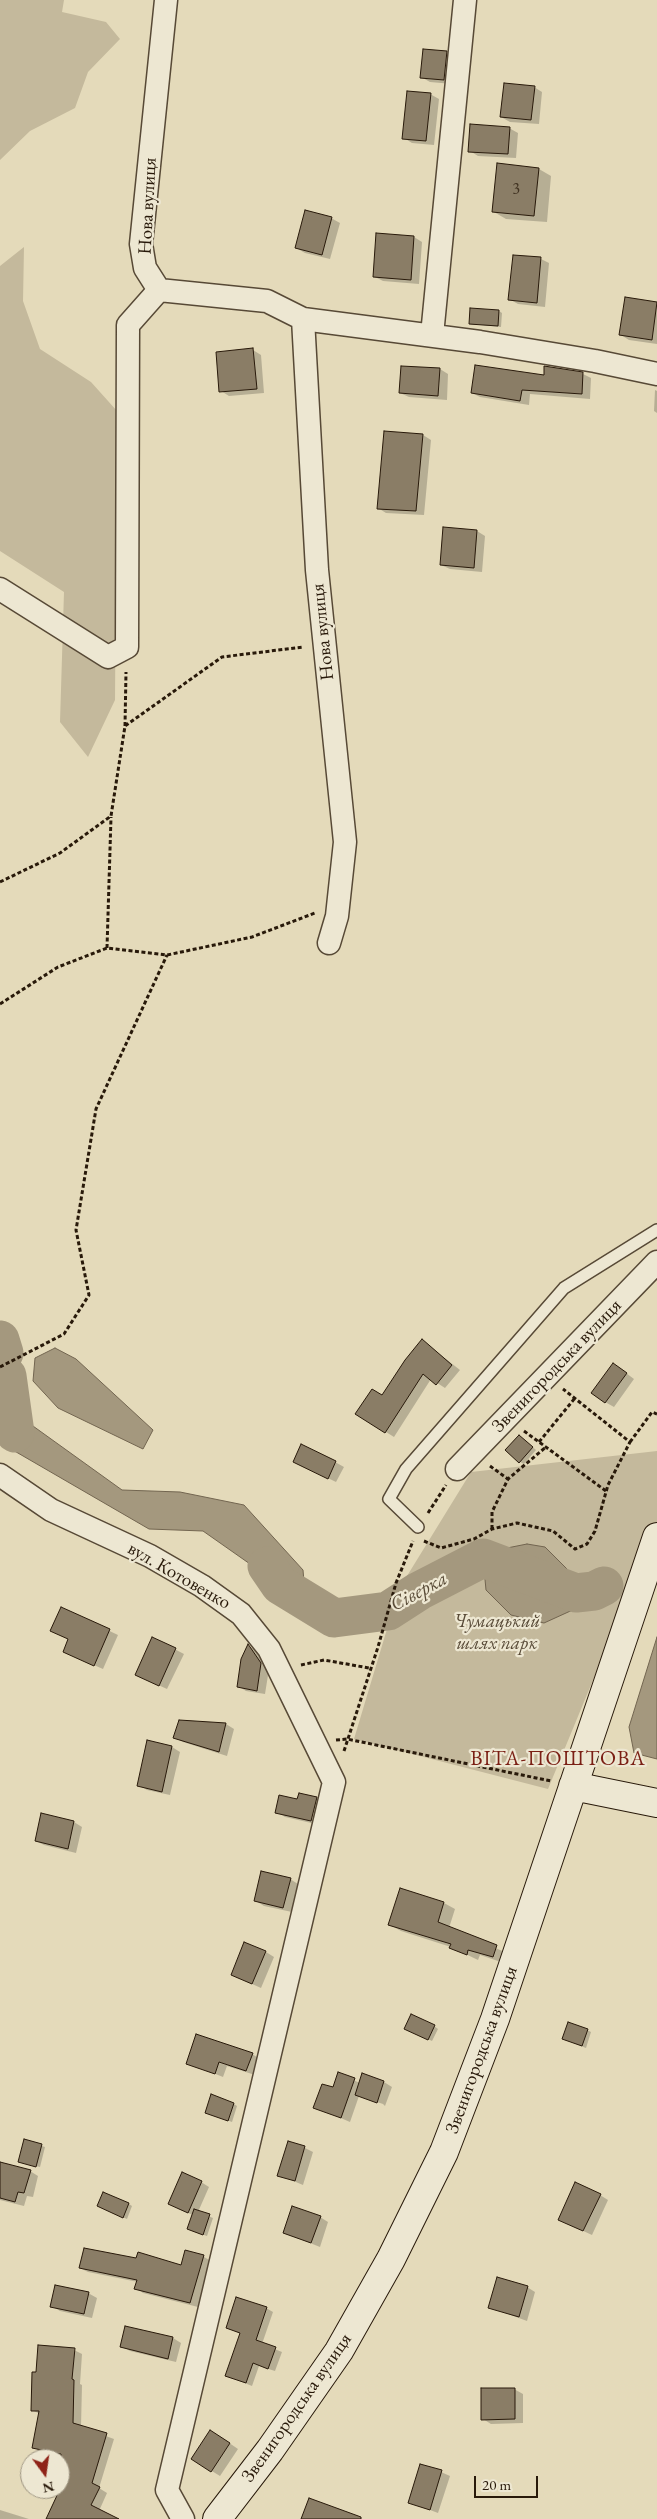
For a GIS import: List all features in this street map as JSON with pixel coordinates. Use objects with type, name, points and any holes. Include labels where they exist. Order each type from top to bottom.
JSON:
[{"type":"street","name":"Нова вулиця","points":[[159,290],[145,268],[141,244],[166,0]]},
{"type":"street","points":[[432,335],[465,0]]},
{"type":"street","points":[[0,589],[108,657],[127,647],[128,325],[159,290],[267,301],[303,319],[432,335],[595,361],[657,374]]},
{"type":"street","name":"Нова вулиця","points":[[303,319],[317,570],[346,842],[338,904],[329,943]]},
{"type":"street","name":"Звенигородська вулиця","points":[[457,1469],[657,1262]]},
{"type":"street","name":"вул. Котовенко","points":[[0,1475],[51,1510],[150,1556],[225,1600],[251,1625],[279,1668],[334,1782]]},
{"type":"street","name":"Звенигородська вулиця","points":[[217,2519],[288,2426],[339,2351],[377,2286],[444,2152],[492,2028],[657,1537]]},
{"type":"street","points":[[184,2519],[167,2490],[334,1782]]},
{"type":"street","points":[[574,1786],[657,1803]]},
{"type":"lane","points":[[418,1527],[390,1499],[406,1469],[564,1288],[657,1230]]},
{"type":"path","points":[[125,726],[222,657],[325,644]]},
{"type":"path","points":[[107,948],[111,816],[125,726],[127,647]]},
{"type":"path","points":[[0,882],[60,853],[111,816]]},
{"type":"path","points":[[0,1004],[58,967],[107,948],[167,955],[252,937],[338,904]]},
{"type":"path","points":[[0,1367],[64,1334],[89,1295],[76,1230],[96,1109],[167,955]]},
{"type":"path","points":[[547,1376],[630,1442]]},
{"type":"path","points":[[539,1442],[575,1398]]},
{"type":"path","points":[[423,1541],[441,1548],[474,1539],[492,1529],[517,1523],[553,1531],[575,1549],[588,1544],[595,1531],[606,1491],[630,1442],[652,1412],[657,1414]]},
{"type":"path","points":[[507,1418],[606,1491]]},
{"type":"path","points":[[492,1529],[492,1512],[508,1479],[546,1447]]},
{"type":"path","points":[[334,1782],[369,1668],[378,1647],[396,1583]]},
{"type":"path","points":[[279,1668],[324,1660],[369,1668]]},
{"type":"path","points":[[316,1742],[348,1739],[574,1786]]},
{"type":"green space","points":[[0,0],[64,0],[62,12],[106,22],[120,39],[88,72],[75,108],[30,131],[0,160]]},
{"type":"green space","points":[[24,247],[23,301],[40,349],[91,382],[117,411],[115,700],[88,757],[60,722],[64,592],[0,551],[0,266]]},
{"type":"green space","name":"Чумацький шлях парк","points":[[657,1451],[657,1525],[548,1789],[354,1739],[399,1589],[471,1472]]},
{"type":"shaded area","points":[[55,1348],[76,1359],[153,1430],[143,1449],[58,1408],[33,1381],[35,1358]]},
{"type":"shaded area","points":[[11,1379],[26,1421],[122,1490],[180,1492],[244,1505],[303,1570],[306,1605],[294,1614],[259,1585],[260,1571],[203,1531],[149,1529],[11,1449],[0,1417],[0,1384]]},
{"type":"shaded area","points":[[527,1544],[545,1547],[575,1577],[577,1608],[544,1623],[511,1615],[486,1590],[483,1558],[497,1550]]},
{"type":"shaded area","points":[[657,1637],[657,1759],[634,1753],[629,1727]]},
{"type":"building","points":[[423,49],[447,51],[444,80],[420,78]]},
{"type":"building","points":[[504,83],[535,86],[531,120],[500,117]]},
{"type":"building","points":[[407,91],[431,93],[426,141],[402,139]]},
{"type":"building","points":[[470,124],[510,127],[508,154],[468,152]]},
{"type":"building","points":[[497,163],[539,168],[534,216],[492,212]]},
{"type":"building","points":[[305,210],[332,217],[322,255],[295,248]]},
{"type":"building","points":[[376,233],[414,236],[411,280],[373,277]]},
{"type":"building","points":[[513,255],[541,257],[537,303],[508,300]]},
{"type":"building","points":[[625,297],[657,302],[652,340],[619,335]]},
{"type":"building","points":[[470,308],[499,310],[498,326],[469,324]]},
{"type":"building","points":[[253,348],[257,389],[219,392],[216,352]]},
{"type":"building","points":[[475,365],[544,375],[544,366],[583,372],[582,394],[522,390],[520,401],[471,393]]},
{"type":"building","points":[[401,366],[440,368],[438,396],[399,393]]},
{"type":"building","points":[[384,431],[423,434],[416,511],[377,509]]},
{"type":"building","points":[[443,527],[477,530],[474,568],[440,565]]},
{"type":"building","points":[[422,1339],[452,1365],[436,1385],[423,1374],[385,1433],[355,1414],[372,1389],[382,1395],[405,1360]]},
{"type":"building","points":[[613,1363],[627,1373],[605,1403],[591,1393]]},
{"type":"building","points":[[519,1435],[533,1447],[519,1463],[505,1450]]},
{"type":"building","points":[[301,1444],[336,1461],[328,1479],[293,1462]]},
{"type":"building","points":[[61,1607],[110,1629],[94,1666],[63,1652],[68,1639],[50,1631]]},
{"type":"building","points":[[152,1637],[176,1648],[159,1686],[135,1675]]},
{"type":"building","points":[[248,1644],[261,1663],[257,1691],[237,1687],[241,1659]]},
{"type":"building","points":[[179,1720],[226,1723],[219,1752],[173,1738]]},
{"type":"building","points":[[147,1740],[172,1746],[162,1792],[137,1786]]},
{"type":"building","points":[[299,1793],[317,1797],[311,1821],[275,1813],[279,1795],[297,1799]]},
{"type":"building","points":[[41,1813],[74,1821],[68,1849],[35,1841]]},
{"type":"building","points":[[261,1871],[291,1878],[283,1908],[254,1901]]},
{"type":"building","points":[[400,1888],[444,1902],[438,1922],[497,1945],[493,1957],[468,1950],[467,1955],[449,1948],[451,1944],[388,1925]]},
{"type":"building","points":[[244,1942],[266,1951],[252,1984],[231,1975]]},
{"type":"building","points":[[411,2014],[435,2025],[428,2040],[404,2029]]},
{"type":"building","points":[[568,2022],[588,2029],[582,2046],[562,2039]]},
{"type":"building","points":[[196,2034],[253,2053],[246,2071],[219,2062],[215,2074],[186,2064]]},
{"type":"building","points":[[338,2072],[355,2078],[341,2118],[313,2108],[322,2084],[333,2087]]},
{"type":"building","points":[[362,2073],[384,2081],[377,2103],[355,2095]]},
{"type":"building","points":[[211,2094],[234,2103],[228,2121],[205,2113]]},
{"type":"building","points":[[24,2139],[42,2144],[36,2167],[18,2162]]},
{"type":"building","points":[[288,2141],[305,2146],[295,2181],[277,2176]]},
{"type":"building","points":[[0,2162],[31,2170],[24,2193],[18,2192],[15,2202],[0,2198]]},
{"type":"building","points":[[182,2172],[202,2181],[188,2213],[168,2204]]},
{"type":"building","points":[[575,2182],[601,2194],[583,2231],[558,2220]]},
{"type":"building","points":[[103,2192],[129,2203],[123,2218],[97,2206]]},
{"type":"building","points":[[292,2206],[321,2216],[311,2243],[283,2233]]},
{"type":"building","points":[[194,2209],[210,2214],[203,2235],[187,2229]]},
{"type":"building","points":[[84,2248],[136,2258],[138,2252],[181,2265],[185,2250],[204,2255],[190,2303],[134,2289],[137,2280],[79,2268]]},
{"type":"building","points":[[497,2277],[528,2286],[519,2317],[488,2308]]},
{"type":"building","points":[[55,2285],[89,2292],[84,2314],[50,2307]]},
{"type":"building","points":[[236,2297],[267,2307],[256,2340],[276,2347],[268,2369],[253,2363],[246,2383],[225,2376],[240,2333],[226,2328]]},
{"type":"building","points":[[125,2326],[173,2337],[168,2359],[120,2347]]},
{"type":"building","points":[[38,2345],[75,2348],[72,2379],[74,2380],[73,2423],[107,2433],[92,2483],[100,2487],[91,2505],[119,2519],[46,2519],[55,2499],[70,2499],[70,2449],[32,2448],[39,2411],[31,2411],[32,2372],[36,2372]]},
{"type":"building","points":[[481,2388],[515,2388],[515,2419],[481,2420]]},
{"type":"building","points":[[210,2430],[230,2443],[211,2472],[191,2459]]},
{"type":"building","points":[[420,2464],[442,2470],[430,2510],[408,2503]]},
{"type":"building","points":[[309,2498],[361,2517],[361,2519],[301,2519]]},
{"type":"waterway","name":"Сіверка","points":[[0,1340],[4,1353]]},
{"type":"waterway","name":"Сіверка","points":[[7,1376],[15,1433]]},
{"type":"waterway","name":"Сіверка","points":[[267,1566],[280,1585],[334,1618],[388,1611],[419,1591],[483,1558],[576,1593],[594,1591],[604,1586]]},
{"type":"district","name":"ВІТА-ПОШТОВА","points":[[558,1759]]}]
